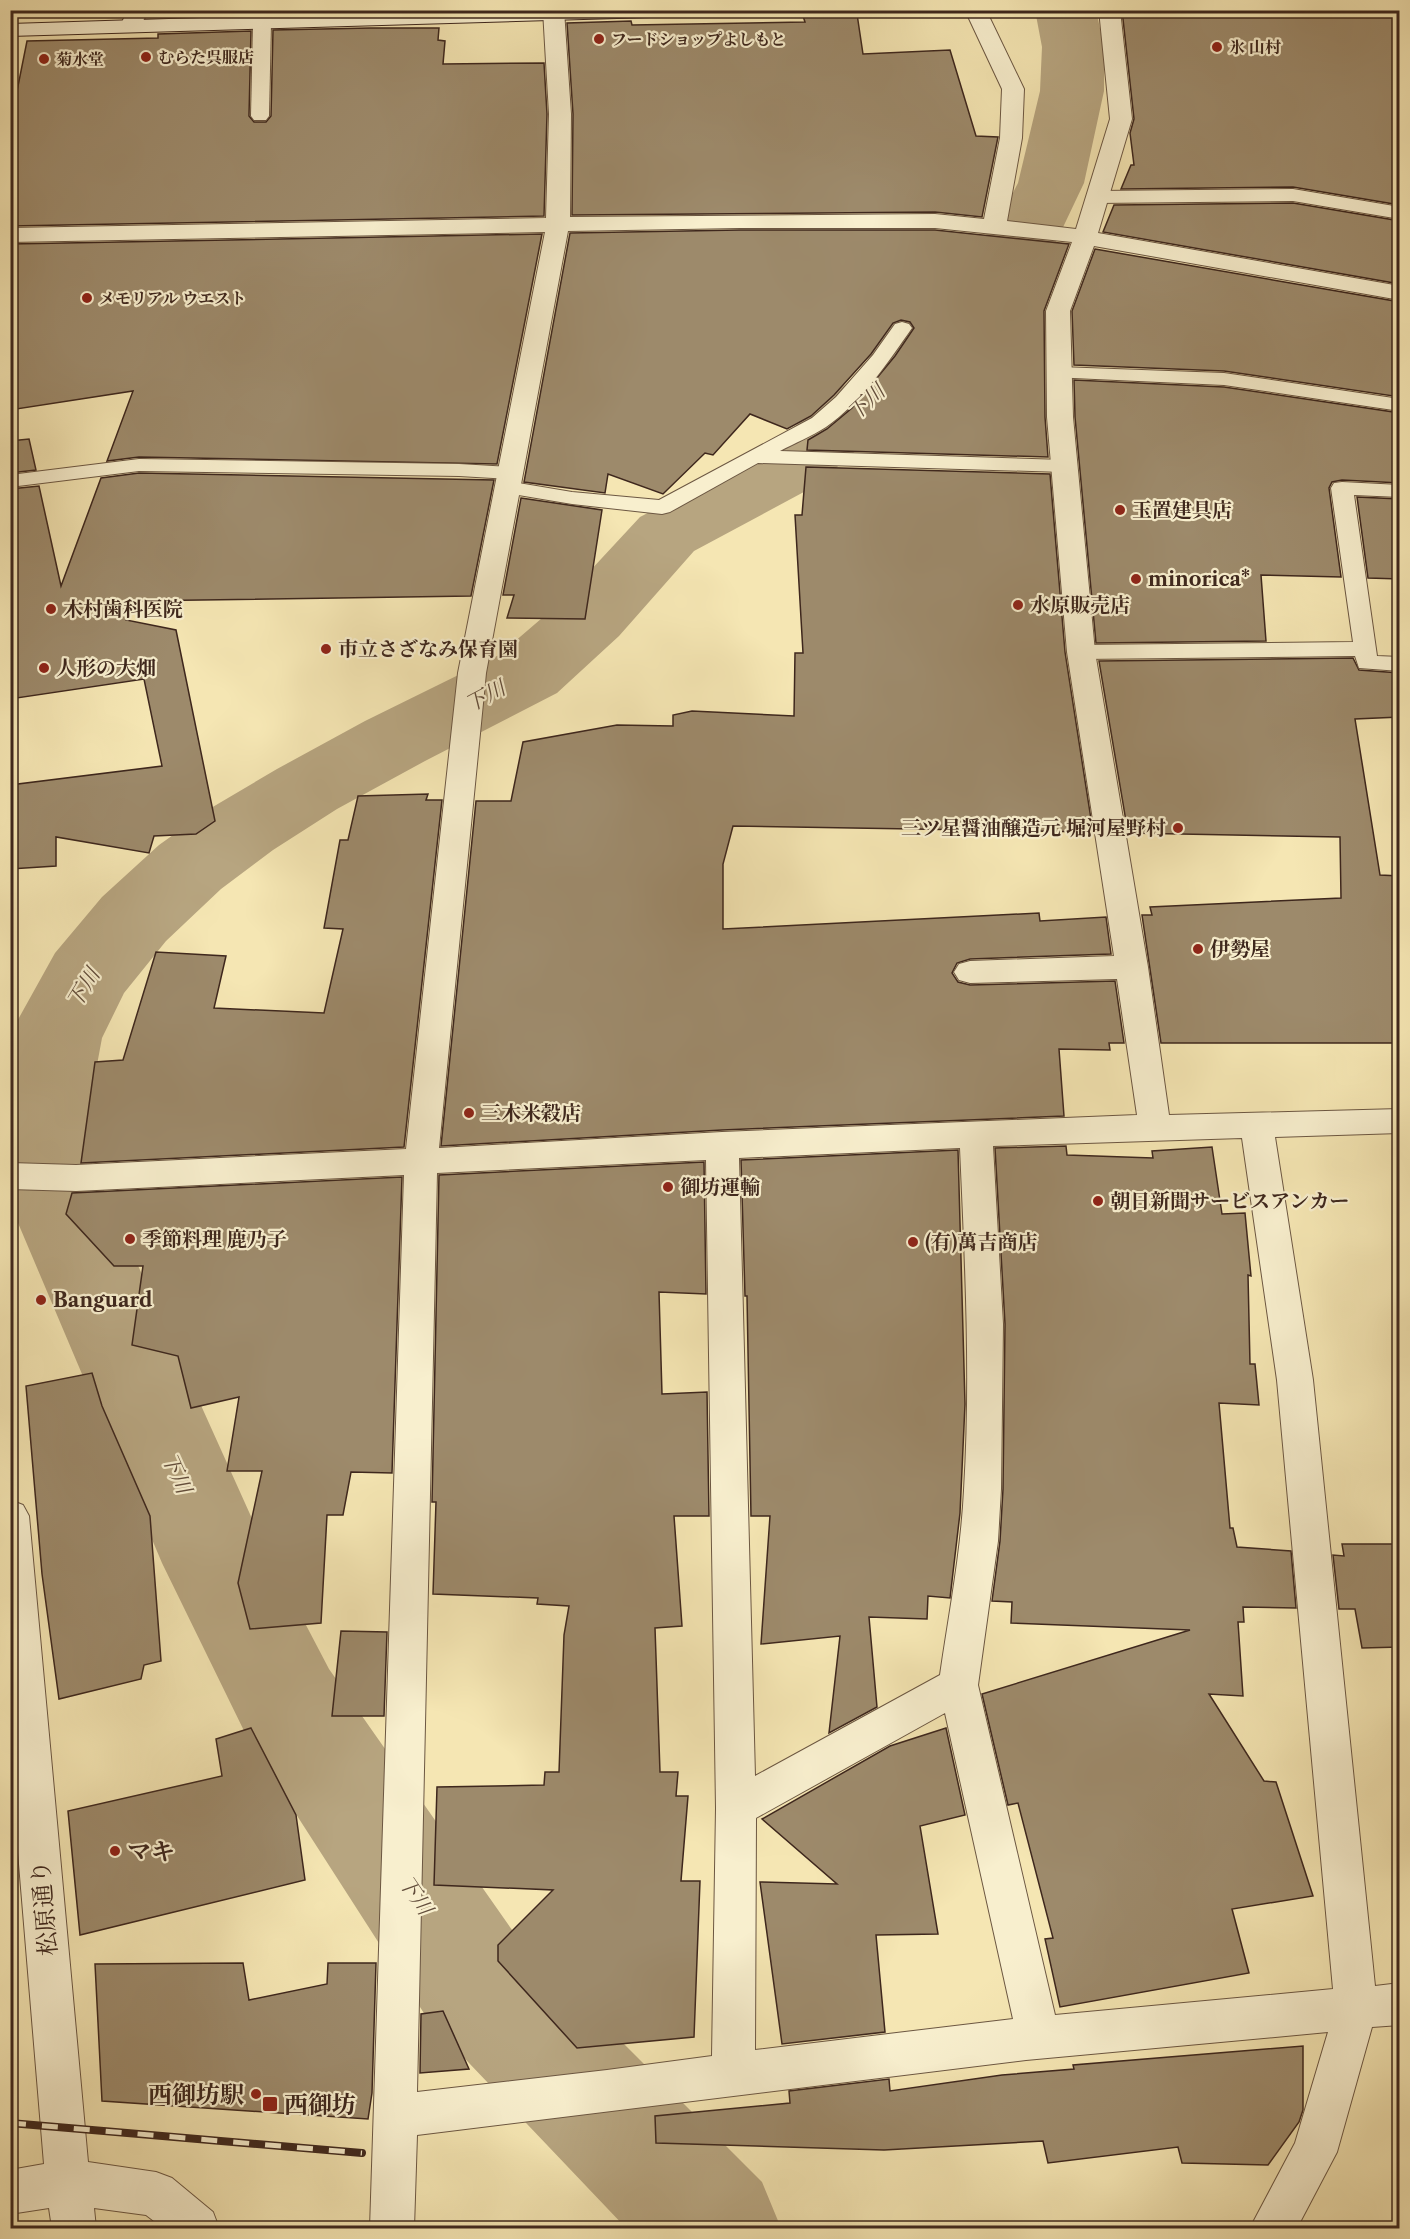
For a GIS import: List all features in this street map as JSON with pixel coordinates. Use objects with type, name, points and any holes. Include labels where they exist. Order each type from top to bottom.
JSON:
[{"type":"street","points":[[10,30],[135,18],[262,23],[684,10]]},
{"type":"street","points":[[975,10],[1012,89],[1011,138],[994,225]]},
{"type":"street","points":[[1109,10],[1121,119],[1085,238],[1058,311],[1059,373],[1064,466],[1081,652],[1132,967],[1155,1129]]},
{"type":"street","points":[[392,2229],[421,1161],[472,673],[558,224],[560,114],[553,13]]},
{"type":"street","points":[[10,235],[558,224],[935,221],[1058,233],[1400,293]]},
{"type":"street","points":[[970,972],[1132,967]]},
{"type":"street","points":[[10,1176],[76,1178],[1061,1130],[1400,1121]]},
{"type":"street","points":[[1257,1126],[1295,1380],[1356,2009],[1315,2152],[1272,2229]]},
{"type":"street","points":[[976,1135],[985,1324],[983,1490],[979,1541],[958,1685],[1039,2038]]},
{"type":"street","points":[[722,1145],[736,1808],[733,2074]]},
{"type":"street","name":"松原通り","points":[[10,1516],[62,2127],[74,2229]]},
{"type":"street","points":[[736,1808],[958,1685]]},
{"type":"street","points":[[395,2116],[1039,2038],[1400,2004]]},
{"type":"street","points":[[10,2192],[70,2182],[156,2194],[197,2229]]},
{"type":"lane","points":[[260,117],[262,23]]},
{"type":"lane","points":[[1097,197],[1293,195],[1400,213]]},
{"type":"lane","points":[[10,481],[139,465],[459,470],[508,480],[572,498],[662,507],[763,458],[819,422],[843,401],[880,359],[902,328]]},
{"type":"lane","points":[[1059,373],[1224,379],[1400,405]]},
{"type":"lane","points":[[763,458],[1064,466]]},
{"type":"lane","points":[[1400,491],[1342,488],[1367,663],[1400,664]]},
{"type":"lane","points":[[1081,652],[1365,649]]},
{"type":"building","points":[[161,10],[367,10],[160,17]]},
{"type":"building","points":[[1122,10],[1400,10],[1400,205],[1293,187],[1121,189],[1131,165],[1134,165],[1130,133],[1134,119]]},
{"type":"building","points":[[802,13],[857,14],[863,54],[950,50],[976,136],[998,137],[982,217],[935,212],[572,215],[573,114],[567,23],[631,21],[632,25],[805,22]]},
{"type":"building","points":[[439,28],[438,40],[445,41],[443,64],[544,63],[547,114],[544,216],[10,226],[10,126],[27,41],[158,38],[158,34],[251,31],[249,116],[254,122],[266,122],[271,116],[273,30]]},
{"type":"building","points":[[1293,203],[1400,221],[1400,284],[1103,232],[1114,205]]},
{"type":"building","points":[[935,230],[1069,244],[1044,311],[1045,417],[1048,457],[807,450],[808,440],[827,429],[852,408],[895,356],[914,328],[910,322],[901,320],[893,323],[871,354],[834,395],[811,416],[787,429],[750,414],[713,455],[705,453],[663,494],[608,474],[605,493],[524,482],[570,233]]},
{"type":"building","points":[[542,234],[497,464],[139,457],[107,461],[133,391],[10,410],[10,244]]},
{"type":"building","points":[[1095,249],[1400,302],[1400,397],[1224,371],[1074,365],[1072,311]]},
{"type":"building","points":[[1074,380],[1224,387],[1400,413],[1400,483],[1342,480],[1332,482],[1329,488],[1341,577],[1261,575],[1266,641],[1096,643],[1075,417]]},
{"type":"building","points":[[29,439],[36,470],[10,473],[10,441]]},
{"type":"building","points":[[806,467],[1050,474],[1065,652],[1093,832],[733,826],[723,864],[723,929],[1039,913],[1040,921],[1106,917],[1111,954],[970,959],[957,963],[952,973],[958,982],[970,985],[1115,981],[1124,1043],[1109,1043],[1110,1050],[1059,1049],[1064,1116],[722,1130],[441,1146],[476,801],[511,801],[523,742],[617,725],[673,726],[673,715],[692,711],[794,716],[795,653],[803,653],[795,515],[802,515]]},
{"type":"building","points":[[139,473],[494,480],[471,596],[128,601],[126,620],[176,630],[215,821],[196,834],[154,836],[149,853],[56,837],[56,866],[10,869],[10,785],[162,766],[144,679],[10,699],[10,489],[39,486],[61,586],[101,478]]},
{"type":"building","points":[[1357,497],[1400,499],[1400,579],[1368,578]]},
{"type":"building","points":[[521,498],[602,510],[585,619],[507,618],[514,595],[503,595]]},
{"type":"building","points":[[1353,658],[1359,670],[1400,673],[1400,717],[1355,719],[1380,875],[1400,876],[1400,1043],[1161,1043],[1142,915],[1152,915],[1150,907],[1341,898],[1340,837],[1128,833],[1099,661]]},
{"type":"building","points":[[428,794],[426,800],[442,800],[404,1147],[81,1163],[95,1062],[123,1060],[156,952],[226,956],[214,1008],[324,1013],[343,929],[324,928],[340,840],[348,840],[358,796]]},
{"type":"building","points":[[1066,1146],[1067,1155],[1153,1158],[1152,1151],[1212,1147],[1222,1214],[1245,1213],[1251,1276],[1248,1275],[1250,1364],[1255,1364],[1259,1405],[1219,1403],[1230,1528],[1233,1528],[1237,1547],[1291,1551],[1296,1608],[1243,1607],[1244,1622],[1238,1622],[1243,1696],[1209,1694],[1264,1781],[1276,1782],[1313,1896],[1232,1909],[1249,1973],[1060,2007],[1045,1939],[1053,1938],[1018,1803],[1008,1805],[982,1694],[1190,1630],[1011,1623],[1012,1602],[992,1601],[1000,1541],[1003,1489],[1005,1324],[995,1148]]},
{"type":"building","points":[[958,1150],[965,1404],[960,1513],[950,1598],[928,1596],[927,1619],[869,1617],[877,1707],[829,1733],[840,1636],[761,1644],[770,1516],[751,1516],[747,1296],[745,1296],[741,1160]]},
{"type":"building","points":[[704,1162],[706,1294],[659,1292],[662,1394],[707,1392],[709,1516],[674,1516],[682,1626],[655,1628],[660,1772],[678,1772],[676,1796],[688,1796],[681,1881],[700,1881],[694,2037],[577,2048],[498,1961],[498,1945],[553,1890],[434,1885],[437,1787],[544,1785],[545,1772],[559,1772],[564,1635],[569,1606],[537,1604],[538,1598],[433,1594],[436,1502],[432,1502],[439,1175]]},
{"type":"building","points":[[402,1177],[392,1473],[351,1472],[343,1515],[327,1515],[321,1623],[250,1629],[238,1583],[262,1471],[227,1471],[239,1397],[191,1408],[178,1356],[132,1345],[143,1266],[114,1266],[66,1214],[72,1193]]},
{"type":"building","points":[[92,1373],[102,1406],[150,1516],[161,1661],[144,1665],[141,1679],[59,1699],[42,1574],[26,1386]]},
{"type":"building","points":[[1342,1544],[1400,1544],[1400,1647],[1362,1648],[1355,1609],[1339,1609],[1333,1555],[1344,1556]]},
{"type":"building","points":[[341,1631],[387,1632],[384,1716],[332,1716]]},
{"type":"building","points":[[251,1728],[296,1815],[305,1880],[80,1935],[68,1811],[222,1776],[216,1739]]},
{"type":"building","points":[[946,1728],[965,1815],[920,1826],[938,1934],[876,1935],[885,2032],[782,2044],[760,1882],[837,1884],[762,1819],[890,1746]]},
{"type":"building","points":[[243,1963],[249,2000],[327,1984],[328,1963],[376,1963],[372,2093],[368,2119],[102,2101],[95,1964]]},
{"type":"building","points":[[443,2011],[469,2069],[420,2073],[421,2014]]},
{"type":"building","points":[[1303,2046],[1303,2110],[1299,2122],[1268,2165],[1182,2163],[1178,2147],[1048,2163],[1043,2141],[884,2150],[656,2143],[655,2116],[790,2103],[789,2091],[889,2079],[890,2091],[1002,2075],[1074,2069],[1073,2065]]},
{"type":"waterway","name":"下川","points":[[716,2228],[473,1979],[289,1705],[217,1563],[41,1159],[43,1097],[55,1038],[87,976],[134,919],[190,867],[242,829],[307,789],[395,741],[528,674],[591,618],[667,534],[788,470],[883,390],[932,318],[983,265],[1022,242],[1051,183],[1072,91],[1073,47],[1065,10]]},
{"type":"railway","points":[[10,2123],[362,2153]]},
{"type":"place","name":"フードショップよしもと","points":[[599,39]]},
{"type":"place","name":"氷 山村","points":[[1217,47]]},
{"type":"place","name":"むらた呉服店","points":[[146,57]]},
{"type":"place","name":"菊水堂","points":[[44,59]]},
{"type":"place","name":"メモリアル ウエスト","points":[[87,298]]},
{"type":"place","name":"玉置建具店","points":[[1120,510]]},
{"type":"place","name":"minorica*","points":[[1136,579]]},
{"type":"place","name":"水原販売店","points":[[1018,605]]},
{"type":"place","name":"木村歯科医院","points":[[51,609]]},
{"type":"place","name":"市立さざなみ保育園","points":[[326,649]]},
{"type":"place","name":"人形の大畑","points":[[44,668]]},
{"type":"place","name":"三ツ星醤油醸造元 堀河屋野村","points":[[1178,828]]},
{"type":"place","name":"伊勢屋","points":[[1198,949]]},
{"type":"place","name":"三木米穀店","points":[[469,1113]]},
{"type":"place","name":"御坊運輸","points":[[668,1187]]},
{"type":"place","name":"朝日新聞サービスアンカー","points":[[1098,1201]]},
{"type":"place","name":"季節料理 鹿乃子","points":[[130,1239]]},
{"type":"place","name":"(有)萬吉商店","points":[[913,1242]]},
{"type":"place","name":"Banguard","points":[[41,1300]]},
{"type":"place","name":"マキ","points":[[115,1851]]},
{"type":"place","name":"西御坊駅","points":[[256,2094]]},
{"type":"place","name":"西御坊","points":[[270,2104]]}]
